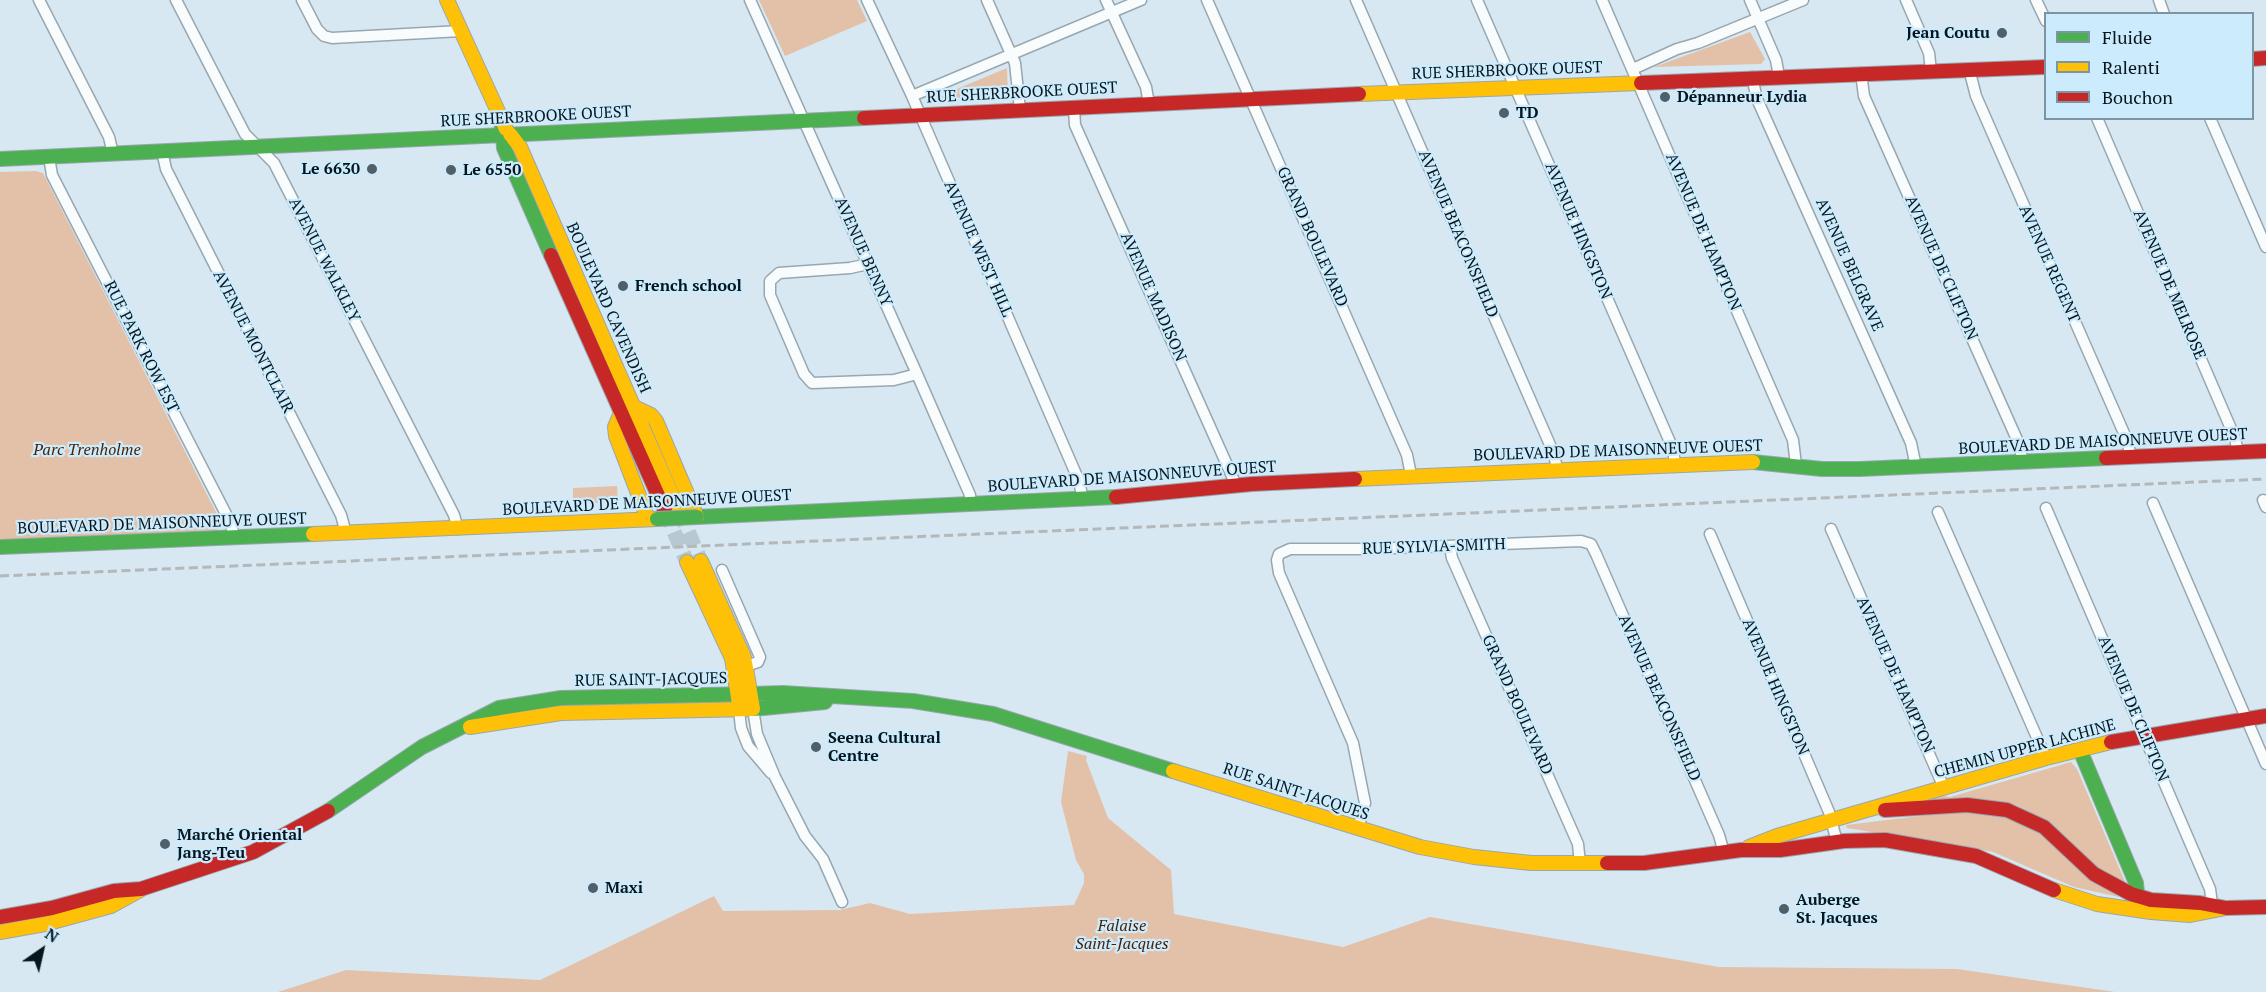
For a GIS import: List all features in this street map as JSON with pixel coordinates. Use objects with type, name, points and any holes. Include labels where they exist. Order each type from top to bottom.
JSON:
[{"type":"main road","name":"BOULEVARD CAVENDISH","points":[[447,0],[505,130],[521,151],[634,407],[662,515]]},
{"type":"main road","name":"RUE SHERBROOKE OUEST","points":[[0,159],[258,147],[505,130],[804,120],[1515,87],[1635,75],[1752,77],[2044,67]]},
{"type":"main road","name":"BOULEVARD CAVENDISH","points":[[505,130],[504,148],[621,413],[615,427],[616,436],[646,509],[662,515]]},
{"type":"main road","points":[[634,407],[651,415],[656,421],[697,517]]},
{"type":"main road","name":"BOULEVARD DE MAISONNEUVE OUEST","points":[[0,547],[458,529],[662,515],[697,517],[1083,500],[1236,485],[1411,475],[1746,461],[1831,470],[2266,451]]},
{"type":"main road","points":[[745,694],[694,562],[746,666],[746,710]]},
{"type":"main road","name":"RUE SAINT-JACQUES","points":[[0,932],[45,924],[111,906],[141,889],[222,864],[290,834],[333,808],[406,757],[491,711],[535,700],[783,693],[928,703],[1005,717],[1358,830],[1420,847],[1474,857],[1518,862],[1644,863],[1741,850],[1780,850],[1837,842],[1885,840],[1955,851],[1991,862],[2078,899],[2217,908],[2266,907]]},
{"type":"main road","name":"RUE SAINT-JACQUES","points":[[461,728],[561,713],[746,710],[785,708],[848,699]]},
{"type":"main road","name":"CHEMIN UPPER LACHINE","points":[[1832,822],[2046,758],[2145,736],[2266,716]]},
{"type":"main road","points":[[2080,750],[2136,883],[2138,903]]},
{"type":"main road","name":"RUE SAINT-JACQUES","points":[[1871,811],[1977,805],[2017,813],[2052,833],[2102,880],[2138,903]]},
{"type":"main road","name":"RUE SAINT-JACQUES","points":[[1741,850],[1777,836],[1832,822]]},
{"type":"main road","name":"RUE SAINT-JACQUES","points":[[0,917],[59,906],[114,891],[141,889]]},
{"type":"street","points":[[39,0],[109,137],[113,154]]},
{"type":"street","name":"AVENUE WALKLEY","points":[[176,0],[243,131],[274,163],[454,515],[458,529]]},
{"type":"street","points":[[302,0],[317,29],[324,36],[332,38],[461,31]]},
{"type":"street","name":"AVENUE BENNY","points":[[750,0],[970,495],[971,505]]},
{"type":"street","name":"AVENUE WEST HILL","points":[[867,0],[912,96],[1079,481],[1083,500]]},
{"type":"street","points":[[987,0],[1016,68],[1020,110]]},
{"type":"street","points":[[1106,0],[1146,87],[1149,104]]},
{"type":"street","points":[[912,96],[1141,0]]},
{"type":"street","name":"GRAND BOULEVARD","points":[[1207,0],[1407,455],[1411,475]]},
{"type":"street","name":"AVENUE BEACONSFIELD","points":[[1356,0],[1554,454],[1557,469]]},
{"type":"street","name":"AVENUE HINGSTON","points":[[1477,0],[1672,449],[1676,464]]},
{"type":"street","name":"AVENUE DE HAMPTON","points":[[1602,0],[1793,440],[1796,465]]},
{"type":"street","points":[[1750,0],[1776,60],[1779,76]]},
{"type":"street","points":[[1635,75],[1758,17],[1803,0]]},
{"type":"street","points":[[1906,0],[1929,53],[1931,71]]},
{"type":"street","points":[[2036,0],[2044,17]]},
{"type":"street","name":"AVENUE REGENT","points":[[1969,69],[1976,96],[2127,440],[2131,457]]},
{"type":"street","name":"AVENUE DE CLIFTON","points":[[1861,73],[1864,96],[2019,444],[2023,462]]},
{"type":"street","name":"AVENUE BELGRAVE","points":[[1752,77],[1756,99],[1911,442],[1916,467]]},
{"type":"street","name":"AVENUE MADISON","points":[[1074,108],[1076,125],[1236,485]]},
{"type":"street","name":"AVENUE DE MELROSE","points":[[2098,120],[2236,440],[2238,453]]},
{"type":"street","points":[[2211,120],[2266,247]]},
{"type":"street","name":"AVENUE MONTCLAIR","points":[[162,151],[166,170],[341,515],[346,533]]},
{"type":"street","name":"RUE PARK ROW EST","points":[[49,157],[52,175],[228,518],[235,537]]},
{"type":"street","points":[[868,264],[850,268],[779,273],[770,280],[770,296],[804,374],[812,383],[894,380],[916,374]]},
{"type":"street","points":[[2153,503],[2266,764]]},
{"type":"street","name":"AVENUE DE CLIFTON","points":[[2046,508],[2217,908]]},
{"type":"street","points":[[1938,512],[2046,758]]},
{"type":"street","name":"AVENUE DE HAMPTON","points":[[1831,529],[1944,788]]},
{"type":"street","name":"AVENUE HINGSTON","points":[[1710,534],[1832,822],[1837,842]]},
{"type":"street","name":"RUE SYLVIA-SMITH","points":[[1358,830],[1365,803],[1353,743],[1279,573],[1278,556],[1290,549],[1450,547],[1581,541],[1591,544]]},
{"type":"street","name":"AVENUE BEACONSFIELD","points":[[1591,544],[1719,835],[1724,853]]},
{"type":"street","name":"GRAND BOULEVARD","points":[[1450,547],[1453,560],[1578,844],[1580,864]]},
{"type":"street","points":[[722,570],[760,657],[758,662],[746,666]]},
{"type":"street","points":[[746,710],[748,746],[775,777],[805,836],[823,859],[842,902]]},
{"type":"green space","points":[[759,0],[857,0],[867,21],[785,56]]},
{"type":"green space","points":[[1750,32],[1765,59],[1761,64],[1654,67]]},
{"type":"green space","points":[[1007,68],[1008,97],[939,98],[952,91]]},
{"type":"green space","name":"Parc Trenholme","points":[[36,171],[43,173],[220,520],[221,524],[217,530],[0,540],[0,172]]},
{"type":"green space","points":[[617,486],[618,502],[573,504],[573,488]]},
{"type":"green space","name":"Falaise Saint-Jacques","points":[[1068,751],[1087,756],[1086,760],[1108,818],[1171,870],[1174,914],[1343,947],[1430,917],[1719,967],[1957,969],[2115,992],[278,992],[346,970],[540,980],[714,896],[723,911],[840,910],[870,903],[910,914],[1074,905],[1084,883],[1084,874],[1076,860],[1061,802]]},
{"type":"green space","points":[[2071,762],[2077,769],[2126,884],[2099,869],[2049,822],[2016,805],[1971,798],[1901,806],[1940,795],[1950,797]]},
{"type":"green space","points":[[1961,811],[1995,812],[2043,833],[2089,876],[2119,897],[2074,887],[1993,852],[1847,828],[1846,825]]},
{"type":"tunnel","points":[[665,511],[687,562]]},
{"type":"tunnel","points":[[679,511],[701,561]]},
{"type":"railway","points":[[0,576],[2266,479]]},
{"type":"traffic: fast","points":[[551,255],[504,148],[503,135],[864,118]]},
{"type":"traffic: fast","points":[[0,159],[503,135],[501,121]]},
{"type":"traffic: fast","points":[[1753,462],[1822,469],[1860,469],[2106,458]]},
{"type":"traffic: fast","points":[[697,517],[1116,497]]},
{"type":"traffic: fast","points":[[657,519],[697,517]]},
{"type":"traffic: fast","points":[[0,547],[313,534]]},
{"type":"traffic: fast","points":[[751,694],[783,693],[913,701],[993,714],[1173,771]]},
{"type":"traffic: fast","points":[[328,811],[422,747],[499,708],[561,698],[751,694]]},
{"type":"traffic: fast","points":[[753,709],[825,702]]},
{"type":"traffic: fast","points":[[2080,750],[2136,883],[2138,902]]},
{"type":"traffic: slow","points":[[447,0],[506,129]]},
{"type":"traffic: slow","points":[[1359,94],[1641,83]]},
{"type":"traffic: slow","points":[[510,134],[520,147],[679,511]]},
{"type":"traffic: slow","points":[[634,407],[651,415],[656,421],[697,517]]},
{"type":"traffic: slow","points":[[621,413],[615,427],[616,436],[648,519]]},
{"type":"traffic: slow","points":[[1355,479],[1753,462]]},
{"type":"traffic: slow","points":[[313,534],[657,519]]},
{"type":"traffic: slow","points":[[470,727],[561,713],[753,709],[744,657],[701,561]]},
{"type":"traffic: slow","points":[[687,562],[732,658],[739,704]]},
{"type":"traffic: slow","points":[[1749,847],[1777,836],[2046,758],[2111,742]]},
{"type":"traffic: slow","points":[[1173,771],[1420,847],[1474,857],[1531,863],[1607,863]]},
{"type":"traffic: slow","points":[[0,932],[45,924],[111,906],[140,890]]},
{"type":"traffic: slow","points":[[2054,890],[2097,904],[2151,912],[2190,915],[2226,908]]},
{"type":"traffic: jam","points":[[2254,59],[2266,58]]},
{"type":"traffic: jam","points":[[1641,83],[2044,67]]},
{"type":"traffic: jam","points":[[864,118],[1359,94]]},
{"type":"traffic: jam","points":[[551,255],[665,511]]},
{"type":"traffic: jam","points":[[2106,458],[2266,451]]},
{"type":"traffic: jam","points":[[1116,497],[1252,484],[1355,479]]},
{"type":"traffic: jam","points":[[2111,742],[2266,716]]},
{"type":"traffic: jam","points":[[1885,810],[1967,805],[2007,810],[2044,827],[2094,874],[2131,894],[2151,900],[2200,903],[2226,908],[2266,907]]},
{"type":"traffic: jam","points":[[0,917],[52,908],[114,891],[141,889],[253,852],[328,811]]},
{"type":"traffic: jam","points":[[1607,863],[1644,863],[1741,850],[1780,850],[1844,841],[1885,840],[1976,856],[2054,890]]},
{"type":"place","name":"Jean Coutu","points":[[2002,33]]},
{"type":"place","name":"Dépanneur Lydia","points":[[1665,97]]},
{"type":"place","name":"TD","points":[[1504,113]]},
{"type":"place","name":"Le 6630","points":[[372,169]]},
{"type":"place","name":"Le 6550","points":[[451,170]]},
{"type":"place","name":"French school","points":[[623,286]]},
{"type":"place","name":"Seena Cultural Centre","points":[[816,747]]},
{"type":"place","name":"Marché Oriental Jang-Teu","points":[[165,844]]},
{"type":"place","name":"Maxi","points":[[593,888]]},
{"type":"place","name":"Auberge St. Jacques","points":[[1784,909]]}]
